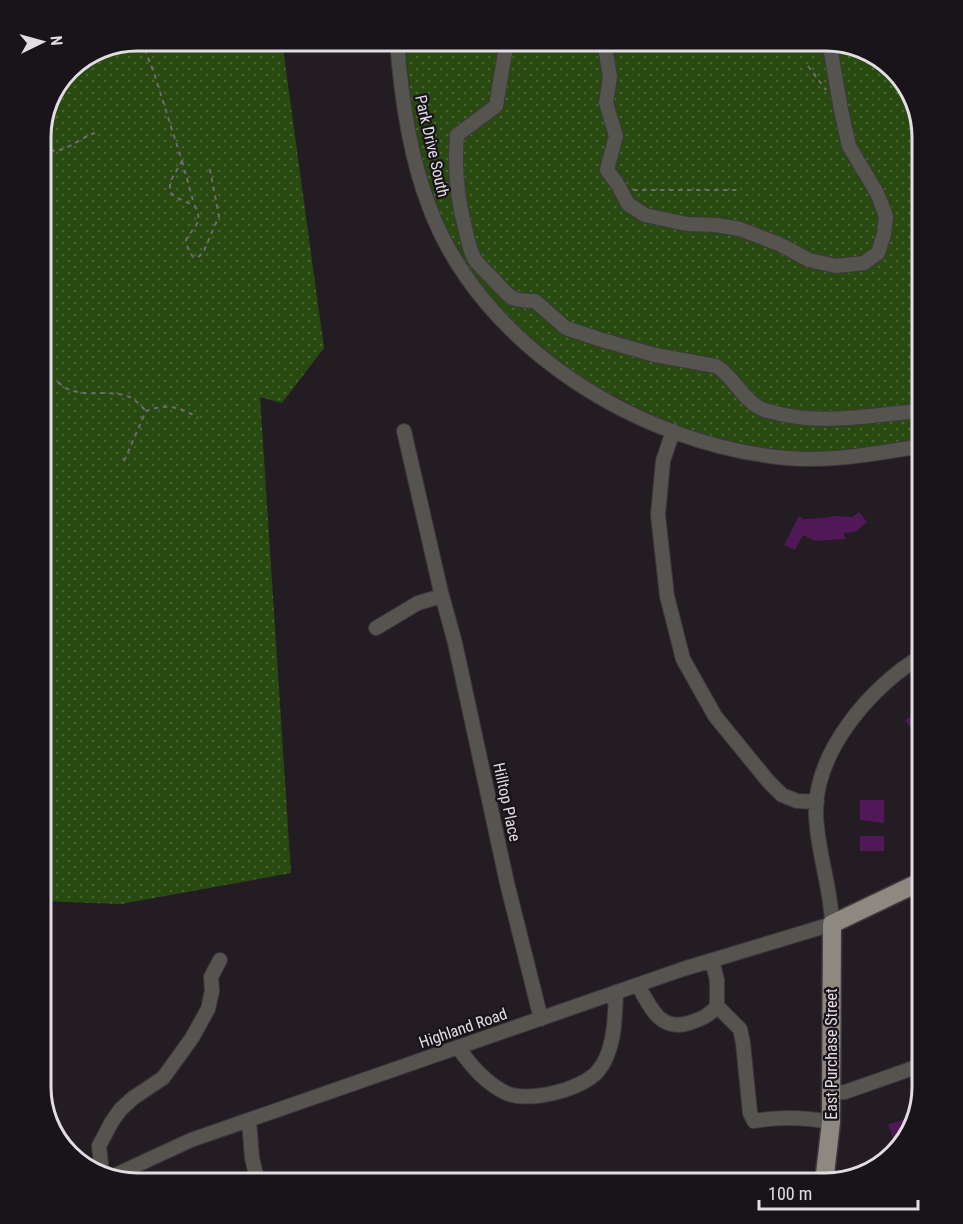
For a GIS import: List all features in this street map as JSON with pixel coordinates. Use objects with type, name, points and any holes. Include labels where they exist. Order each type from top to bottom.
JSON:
[{"type":"main road","points":[[832,924],[912,886]]},
{"type":"main road","name":"East Purchase Street","points":[[825,1173],[832,1093],[832,924]]},
{"type":"street","name":"Park Drive South","points":[[398,51],[406,117],[415,157],[429,206],[446,243],[471,282],[514,334],[543,359],[615,406],[673,431],[754,453],[788,458],[823,459],[862,456],[912,448]]},
{"type":"street","points":[[505,51],[496,106],[458,135],[455,179],[470,248],[475,259],[509,298],[535,301],[566,328],[599,339],[655,355],[716,366],[722,369],[748,400],[761,409],[809,420],[912,412]]},
{"type":"street","points":[[606,51],[610,77],[606,103],[616,136],[607,170],[628,204],[645,215],[687,224],[740,229],[779,244],[809,260],[836,266],[864,263],[878,253],[884,234],[886,216],[877,193],[848,140],[831,51]]},
{"type":"street","name":"Hilltop Place","points":[[404,431],[455,643],[507,883],[541,1019]]},
{"type":"street","points":[[673,431],[663,461],[658,515],[667,596],[683,659],[715,716],[768,781],[782,795],[797,801],[817,802]]},
{"type":"street","points":[[376,628],[418,603],[442,594]]},
{"type":"street","points":[[832,924],[831,902],[818,834],[817,802],[825,768],[848,725],[883,684],[912,663]]},
{"type":"street","name":"Highland Road","points":[[123,1171],[191,1140],[616,992],[832,924]]},
{"type":"street","points":[[101,1164],[99,1146],[120,1110],[163,1078],[192,1038],[208,1009],[212,977],[220,960]]},
{"type":"street","points":[[638,985],[650,1007],[666,1024],[678,1026],[693,1022],[709,1016],[717,1006],[717,980],[712,960]]},
{"type":"street","points":[[458,1047],[472,1067],[505,1093],[531,1097],[579,1085],[598,1072],[609,1053],[616,992]]},
{"type":"street","points":[[717,1006],[740,1029],[750,1113],[754,1121],[804,1117],[831,1122]]},
{"type":"street","points":[[832,1093],[845,1092],[912,1069]]},
{"type":"street","points":[[249,1120],[256,1173]]},
{"type":"path","points":[[145,51],[199,216],[196,227],[186,240],[190,254],[194,257],[203,253],[219,216],[209,165]]},
{"type":"path","points":[[51,151],[65,150],[95,132]]},
{"type":"path","points":[[182,160],[170,182],[170,192],[195,206]]},
{"type":"path","points":[[623,190],[738,190]]},
{"type":"path","points":[[58,382],[66,390],[74,393],[99,392],[128,396],[146,411]]},
{"type":"path","points":[[146,411],[167,406],[185,410],[198,418]]},
{"type":"path","points":[[124,461],[146,411]]},
{"type":"green space","points":[[283,51],[324,348],[282,403],[260,397],[291,873],[121,904],[51,901],[51,131],[60,99],[80,72],[104,58],[120,53]]},
{"type":"green space","points":[[405,51],[832,51],[854,56],[869,63],[887,76],[897,89],[905,104],[911,126],[912,443],[857,451],[795,453],[734,444],[667,423],[599,388],[534,345],[476,283],[434,205],[414,124]]},
{"type":"building","points":[[859,512],[867,522],[855,532],[844,533],[845,539],[815,541],[803,535],[795,550],[784,545],[799,516],[804,519],[852,517]]},
{"type":"building","points":[[912,716],[912,729],[905,720]]},
{"type":"building","points":[[860,800],[884,800],[884,823],[860,820]]},
{"type":"building","points":[[860,836],[884,836],[884,851],[860,851]]},
{"type":"building","points":[[905,1119],[893,1138],[888,1124]]}]
